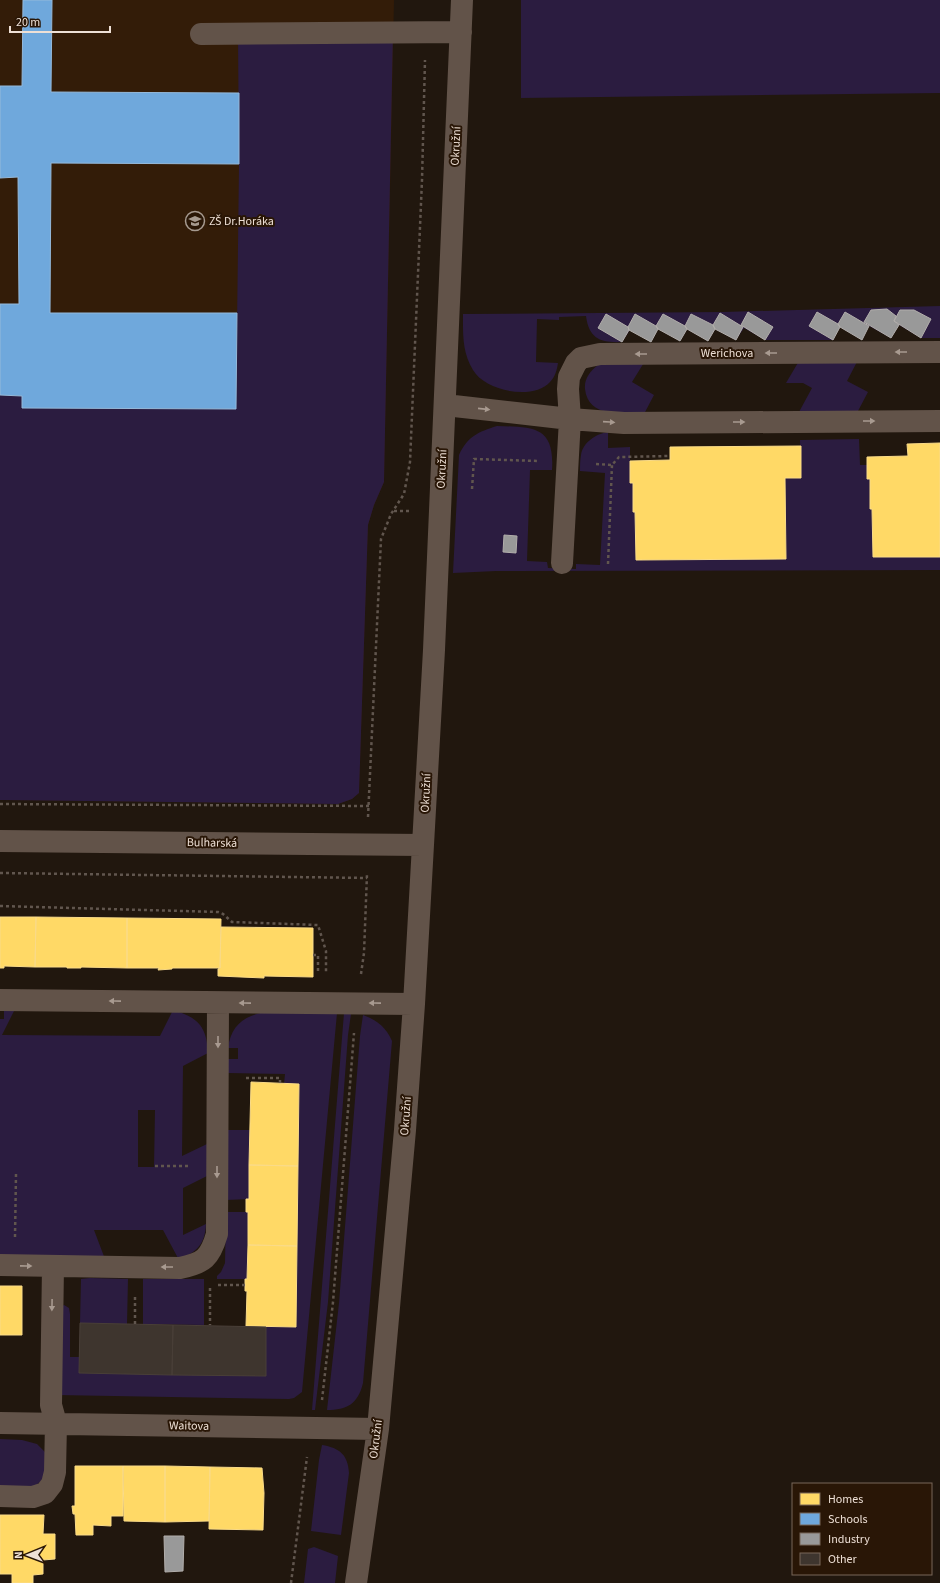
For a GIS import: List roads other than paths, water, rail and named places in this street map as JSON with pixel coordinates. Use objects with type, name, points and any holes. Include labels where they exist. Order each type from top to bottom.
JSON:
[{"type":"street","name":"Okružní","points":[[356,1583],[378,1429],[405,1130],[414,1004],[434,650],[462,0]]},
{"type":"street","points":[[200,34],[461,32]]},
{"type":"street","name":"Werichova","points":[[562,563],[570,419],[568,401],[569,377],[576,363],[581,358],[589,355],[600,354],[940,352]]},
{"type":"street","points":[[445,405],[570,419],[624,423],[940,421]]},
{"type":"street","name":"Bulharská","points":[[0,841],[423,845]]},
{"type":"street","points":[[0,1000],[218,1003],[359,994],[414,1004]]},
{"type":"street","points":[[8,1266],[180,1268],[196,1264],[205,1258],[213,1248],[217,1234],[218,1003]]},
{"type":"street","points":[[0,1496],[32,1497],[45,1493],[52,1484],[55,1472],[56,1423],[51,1401],[53,1266]]},
{"type":"street","name":"Waitova","points":[[0,1423],[378,1429]]},
{"type":"place","name":"ZŠ Dr.Horáka","points":[[195,221]]}]
